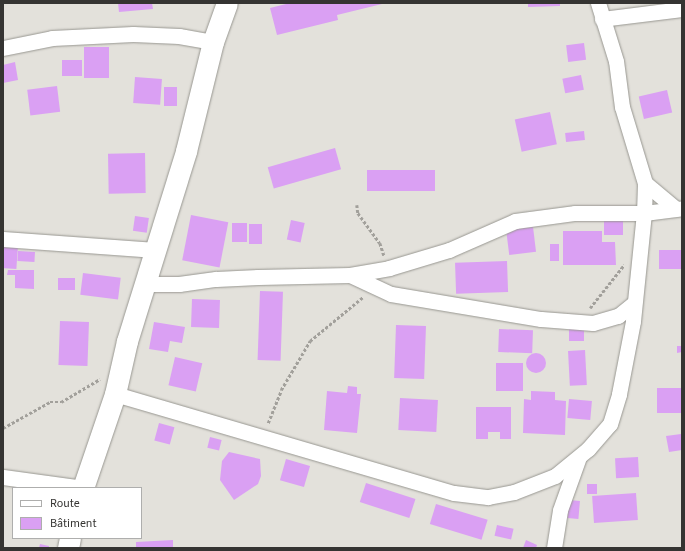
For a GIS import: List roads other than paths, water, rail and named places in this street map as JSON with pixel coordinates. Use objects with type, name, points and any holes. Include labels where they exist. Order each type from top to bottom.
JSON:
[{"type":"main road","points":[[83,487],[115,394],[127,340],[146,284],[186,151],[213,42],[227,3]]},
{"type":"street","points":[[115,394],[454,493],[488,497],[514,492],[555,476],[588,449],[610,424],[619,394],[633,321],[638,260],[644,213],[645,183],[622,108],[616,61],[598,3]]},
{"type":"street","points":[[602,19],[682,9]]},
{"type":"street","points":[[3,48],[52,38],[133,34],[178,36],[213,42]]},
{"type":"street","points":[[645,183],[679,209]]},
{"type":"street","points":[[146,284],[179,284],[251,277],[350,275],[389,268],[449,250],[515,221],[575,213],[644,213],[679,209]]},
{"type":"street","points":[[3,239],[156,250]]},
{"type":"street","points":[[350,275],[391,294],[541,319],[593,324],[618,316],[634,303]]},
{"type":"street","points":[[554,548],[560,510],[579,456]]},
{"type":"street","points":[[3,477],[76,487]]}]
